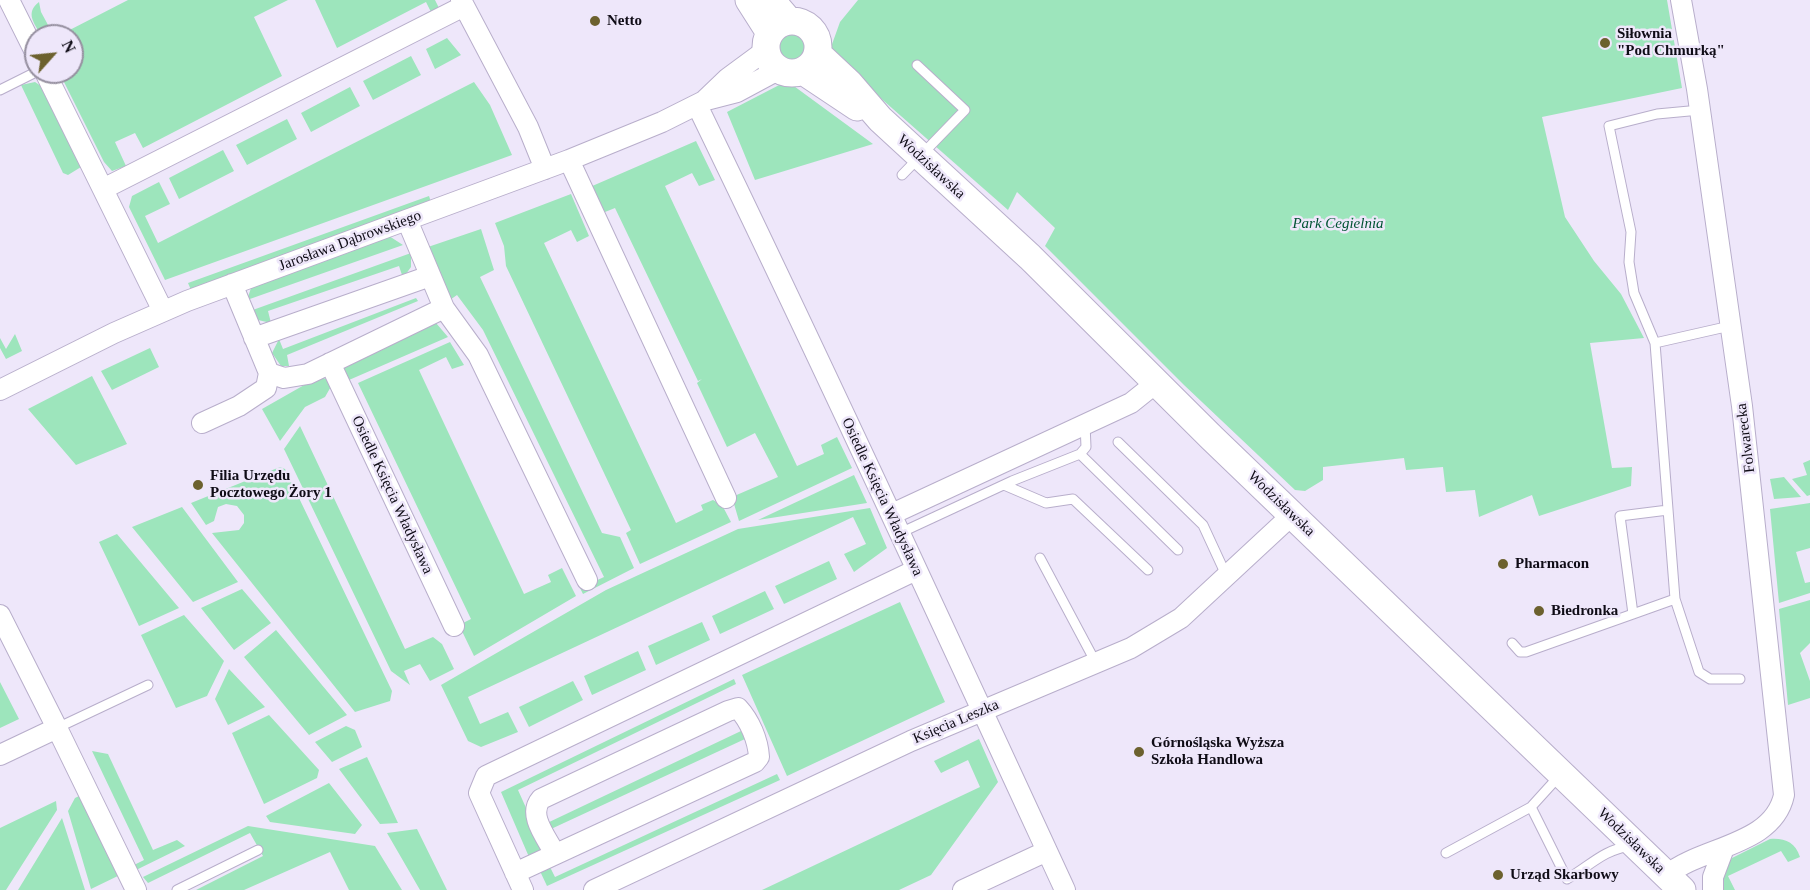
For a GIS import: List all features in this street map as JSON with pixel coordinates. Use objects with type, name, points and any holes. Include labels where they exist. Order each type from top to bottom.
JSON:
[{"type":"street","points":[[9,0],[24,30]]},
{"type":"street","name":"Wodzisławska","points":[[749,0],[787,50],[841,98],[880,118],[911,166],[1030,257],[1292,515],[1675,882]]},
{"type":"street","name":"Wodzisławska","points":[[771,0],[787,50]]},
{"type":"street","name":"Folwarecka","points":[[1675,882],[1700,855],[1724,848],[1766,825],[1779,811],[1784,795],[1749,464],[1700,110],[1681,0]]},
{"type":"street","points":[[103,189],[462,3],[528,127],[545,169]]},
{"type":"street","name":"Jarosława Dąbrowskiego","points":[[0,390],[163,311],[569,160],[700,103],[728,78],[787,50]]},
{"type":"street","points":[[51,84],[163,311]]},
{"type":"street","name":"Osiedle Księcia Władysława","points":[[700,103],[1065,890]]},
{"type":"street","points":[[569,160],[726,498]]},
{"type":"street","points":[[406,220],[444,308],[478,355],[587,579]]},
{"type":"street","points":[[254,338],[430,276]]},
{"type":"street","points":[[202,423],[239,405],[266,388],[269,373],[232,284]]},
{"type":"street","points":[[269,373],[284,378],[308,374],[444,308]]},
{"type":"street","name":"Osiedle Księcia Władysława","points":[[330,363],[454,626]]},
{"type":"street","points":[[892,514],[1136,400],[1156,383]]},
{"type":"street","name":"Księcia Leszka","points":[[594,890],[911,741],[1131,648],[1181,618],[1292,515]]},
{"type":"street","points":[[555,855],[535,815],[536,806],[541,799],[728,711],[738,708],[745,716],[759,749],[759,757],[754,762],[555,855],[519,881],[479,793],[486,776],[916,570]]},
{"type":"street","points":[[0,615],[136,890]]},
{"type":"street","points":[[0,755],[57,728]]},
{"type":"street","points":[[1713,890],[1713,877],[1724,848]]},
{"type":"street","points":[[963,890],[1047,851]]},
{"type":"lane","points":[[911,166],[966,110],[917,65]]},
{"type":"lane","points":[[0,90],[24,78]]},
{"type":"lane","points":[[1700,110],[1657,114],[1609,126],[1630,232],[1629,262],[1634,293],[1655,343],[1675,600],[1699,672],[1710,679],[1740,679]]},
{"type":"lane","points":[[1655,343],[1730,326]]},
{"type":"lane","points":[[900,533],[1004,485],[1080,454],[1086,447],[1085,424]]},
{"type":"lane","points":[[1118,442],[1203,525],[1227,577]]},
{"type":"lane","points":[[1080,454],[1178,550]]},
{"type":"lane","points":[[1004,485],[1046,503],[1073,499],[1148,570]]},
{"type":"lane","points":[[1634,614],[1620,516],[1668,510]]},
{"type":"lane","points":[[1040,558],[1096,663]]},
{"type":"lane","points":[[1512,643],[1520,652],[1526,652],[1675,600]]},
{"type":"lane","points":[[57,728],[148,685]]},
{"type":"lane","points":[[1446,854],[1531,807],[1562,774]]},
{"type":"lane","points":[[1531,807],[1568,879],[1582,871],[1600,855],[1619,847],[1636,845]]},
{"type":"lane","points":[[177,890],[258,850]]},
{"type":"green space","points":[[128,0],[288,0],[254,17],[282,76],[143,148],[135,133],[115,142],[126,166],[112,171],[104,162],[65,84],[84,84],[84,24],[81,24]]},
{"type":"green space","points":[[315,0],[435,0],[441,12],[433,16],[426,2],[337,48]]},
{"type":"green space","name":"Park Cegielnia","points":[[858,0],[1667,0],[1682,88],[1542,117],[1565,217],[1594,261],[1621,294],[1644,338],[1590,343],[1612,468],[1632,467],[1631,486],[1539,516],[1532,495],[1479,517],[1475,490],[1446,492],[1443,467],[1406,470],[1404,458],[1323,467],[1323,480],[1305,491],[1295,490],[1184,385],[1045,246],[1055,228],[1017,192],[1008,210],[852,73],[831,47],[840,22]]},
{"type":"green space","points":[[39,2],[48,24],[35,24],[32,10]]},
{"type":"green space","points":[[791,32],[797,33],[805,41],[805,53],[797,61],[791,62],[785,61],[777,53],[776,47],[777,41],[785,33]]},
{"type":"green space","points":[[447,38],[461,55],[435,69],[426,49]]},
{"type":"green space","points":[[411,56],[421,75],[373,100],[363,81]]},
{"type":"green space","points":[[787,81],[873,144],[755,180],[727,112]]},
{"type":"green space","points":[[474,82],[490,105],[512,155],[165,280],[129,207],[132,196],[159,182],[170,204],[145,216],[158,243]]},
{"type":"green space","points":[[38,84],[44,88],[81,167],[68,175],[63,173],[21,85]]},
{"type":"green space","points":[[350,87],[360,106],[311,132],[301,113]]},
{"type":"green space","points":[[287,119],[297,139],[247,165],[236,145]]},
{"type":"green space","points":[[696,141],[715,180],[699,186],[692,173],[665,186],[797,466],[824,454],[821,445],[837,437],[852,468],[739,521],[732,497],[778,477],[755,433],[727,447],[697,383],[702,379],[698,381],[615,208],[600,214],[590,187]]},
{"type":"green space","points":[[223,150],[234,171],[179,199],[169,178]]},
{"type":"green space","points":[[571,194],[589,236],[577,242],[571,230],[544,243],[676,523],[703,510],[701,505],[713,500],[722,505],[731,522],[640,564],[626,533],[631,530],[506,266],[504,246],[495,223]]},
{"type":"green space","points":[[429,196],[431,202],[191,290],[188,283]]},
{"type":"green space","points":[[481,229],[494,270],[480,277],[602,533],[620,537],[634,568],[583,594],[580,588],[604,577],[483,330],[457,295],[447,302],[425,248]]},
{"type":"green space","points":[[389,236],[403,245],[247,300],[251,288],[264,282]]},
{"type":"green space","points":[[411,253],[411,267],[403,278],[399,266],[268,311],[271,323],[258,320],[250,311]]},
{"type":"green space","points":[[416,298],[418,301],[287,355],[289,366],[281,366],[272,353],[279,339],[283,349]]},
{"type":"green space","points":[[436,323],[448,337],[349,380],[343,369],[348,363],[410,331]]},
{"type":"green space","points":[[15,334],[22,351],[6,359],[0,348],[0,338],[6,349]]},
{"type":"green space","points":[[450,342],[464,365],[452,369],[446,357],[419,370],[524,594],[551,582],[548,575],[562,568],[576,596],[474,656],[459,625],[471,619],[358,383]]},
{"type":"green space","points":[[150,348],[159,367],[112,390],[101,371]]},
{"type":"green space","points":[[92,376],[127,444],[76,465],[28,409]]},
{"type":"green space","points":[[320,376],[333,383],[325,397],[305,407],[280,441],[262,409]]},
{"type":"green space","points":[[300,426],[405,649],[433,637],[442,644],[454,669],[430,681],[420,664],[404,671],[410,685],[391,671],[284,449]]},
{"type":"green space","points":[[1810,460],[1810,495],[1807,496],[1792,479],[1807,475],[1803,463]]},
{"type":"green space","points":[[280,467],[285,469],[392,691],[390,701],[355,712],[212,533],[239,530],[244,523],[244,515],[237,506],[226,504],[218,507],[214,521],[206,525],[191,503]]},
{"type":"green space","points":[[854,475],[867,503],[758,520]]},
{"type":"green space","points":[[1784,477],[1801,497],[1774,499],[1770,479]]},
{"type":"green space","points":[[1810,503],[1810,548],[1796,552],[1805,583],[1810,582],[1810,593],[1779,603],[1770,509]]},
{"type":"green space","points":[[182,507],[238,582],[193,602],[132,527]]},
{"type":"green space","points":[[870,508],[887,548],[854,572],[844,554],[866,544],[853,517],[468,697],[480,724],[508,712],[518,732],[481,747],[468,741],[441,685],[606,590],[738,529]]},
{"type":"green space","points":[[117,534],[179,608],[139,626],[99,542]]},
{"type":"green space","points":[[829,561],[837,579],[784,604],[775,586]]},
{"type":"green space","points":[[242,589],[271,623],[234,650],[201,608]]},
{"type":"green space","points":[[765,591],[774,609],[720,634],[712,616]]},
{"type":"green space","points":[[1810,600],[1810,643],[1800,653],[1810,681],[1810,698],[1788,705],[1779,609]]},
{"type":"green space","points":[[900,602],[945,702],[787,776],[742,675]]},
{"type":"green space","points":[[184,615],[224,661],[207,696],[176,708],[141,635]]},
{"type":"green space","points":[[702,622],[710,640],[656,665],[648,646]]},
{"type":"green space","points":[[276,630],[347,715],[309,735],[244,657]]},
{"type":"green space","points":[[638,651],[646,670],[592,695],[584,676]]},
{"type":"green space","points":[[229,669],[265,707],[228,725],[215,699]]},
{"type":"green space","points":[[734,679],[736,684],[518,790],[545,850],[529,857],[501,792]]},
{"type":"green space","points":[[573,681],[583,700],[529,727],[519,707]]},
{"type":"green space","points":[[0,682],[19,719],[0,728]]},
{"type":"green space","points":[[269,715],[319,770],[317,778],[264,804],[232,733]]},
{"type":"green space","points":[[346,726],[355,730],[362,747],[332,762],[315,742]]},
{"type":"green space","points":[[741,731],[745,739],[551,829],[545,824]]},
{"type":"green space","points":[[979,739],[998,782],[931,875],[899,890],[762,890],[980,787],[968,760],[941,773],[934,761]]},
{"type":"green space","points":[[92,751],[108,754],[153,850],[177,840],[185,846],[132,872],[130,867],[144,860]]},
{"type":"green space","points":[[367,757],[398,823],[380,824],[339,769]]},
{"type":"green space","points":[[777,774],[780,780],[547,886],[539,869],[549,865],[555,877]]},
{"type":"green space","points":[[329,783],[362,825],[355,834],[270,822],[266,816]]},
{"type":"green space","points":[[83,794],[124,873],[91,889],[68,811],[75,798]]},
{"type":"green space","points":[[56,801],[57,810],[6,890],[0,890],[0,828]]},
{"type":"green space","points":[[62,818],[85,890],[18,890]]},
{"type":"green space","points":[[248,826],[375,846],[402,890],[349,890],[330,852],[244,890],[196,890],[263,856],[250,833],[148,883],[143,877]]},
{"type":"green space","points":[[417,829],[447,890],[420,890],[387,833]]},
{"type":"green space","points":[[1770,839],[1789,842],[1800,857],[1788,862],[1781,851],[1728,876],[1735,890],[1722,890],[1723,870],[1732,858]]},
{"type":"place","name":"Netto","points":[[595,21]]},
{"type":"place","name":"Siłownia \"Pod Chmurką\"","points":[[1605,43]]},
{"type":"place","name":"Filia Urzędu Pocztowego Żory 1","points":[[198,485]]},
{"type":"place","name":"Pharmacon","points":[[1503,564]]},
{"type":"place","name":"Biedronka","points":[[1539,611]]},
{"type":"place","name":"Górnośląska Wyższa Szkoła Handlowa","points":[[1139,752]]},
{"type":"place","name":"Urząd Skarbowy","points":[[1498,875]]}]
